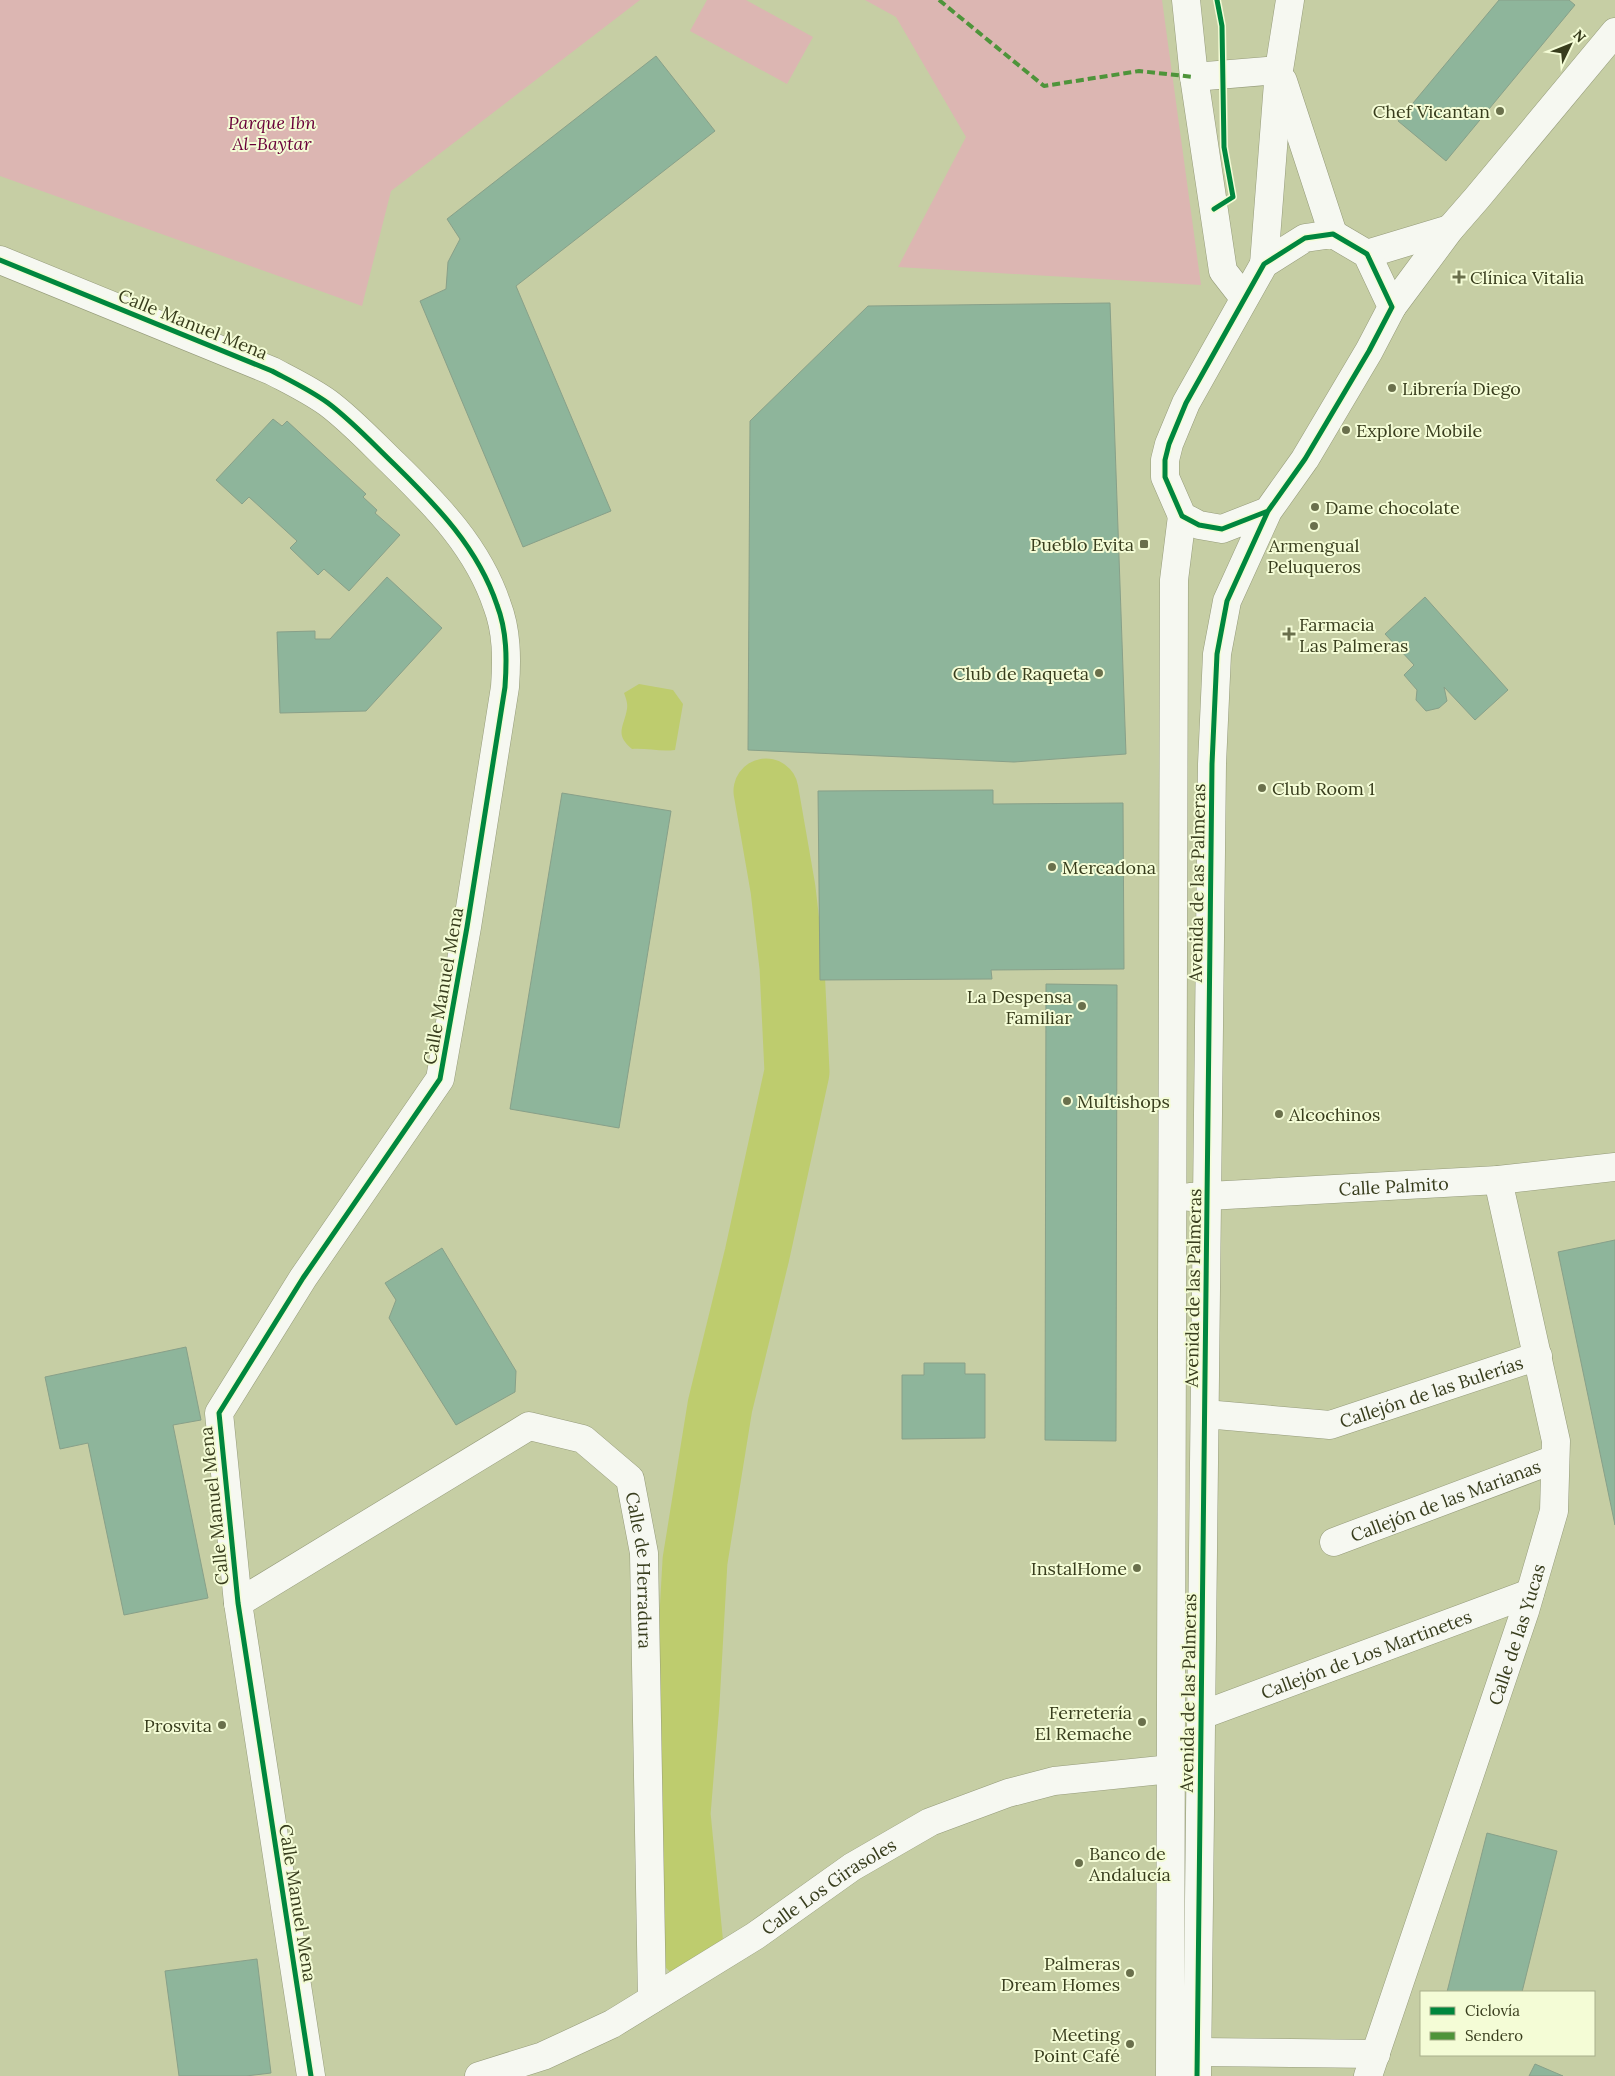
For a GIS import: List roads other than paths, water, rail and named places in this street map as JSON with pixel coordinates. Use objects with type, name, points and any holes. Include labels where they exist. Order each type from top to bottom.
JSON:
[{"type":"street","points":[[1186,0],[1194,77],[1223,271],[1244,298]]},
{"type":"street","points":[[1268,511],[1222,529],[1199,525],[1182,516],[1165,477],[1165,460],[1169,444],[1186,403],[1264,264],[1279,70],[1290,0]]},
{"type":"street","points":[[1264,264],[1305,238],[1333,234],[1367,254],[1392,307],[1450,229],[1615,32]]},
{"type":"street","points":[[1194,77],[1279,70]]},
{"type":"street","points":[[1279,70],[1333,234]]},
{"type":"street","points":[[1367,254],[1450,229]]},
{"type":"street","name":"Calle Manuel Mena","points":[[0,260],[272,372],[301,386],[328,404],[426,496],[464,540],[487,579],[498,605],[504,632],[507,660],[505,687],[467,927],[440,1079],[303,1278],[219,1413],[238,1603],[311,2076]]},
{"type":"street","name":"Avenida de las Palmeras","points":[[1198,2064],[1212,764],[1217,654],[1227,602],[1268,511],[1305,459],[1369,351],[1392,307]]},
{"type":"street","name":"Avenida de las Palmeras","points":[[1170,2076],[1174,580],[1182,516]]},
{"type":"street","name":"Calle Palmito","points":[[1171,1197],[1208,1197],[1498,1180],[1615,1167]]},
{"type":"street","name":"Calle de las Yucas","points":[[1372,2065],[1530,1593],[1554,1511],[1556,1441],[1498,1180]]},
{"type":"street","name":"Callejón de las Bulerías","points":[[1205,1414],[1330,1425],[1538,1356]]},
{"type":"street","name":"Calle de Herradura","points":[[238,1603],[529,1426],[583,1439],[630,1478],[644,1553],[652,1999]]},
{"type":"street","name":"Callejón de las Marianas","points":[[1334,1542],[1555,1459]]},
{"type":"street","name":"Callejón de Los Martinetes","points":[[1202,1715],[1530,1593]]},
{"type":"street","name":"Calle Los Girasoles","points":[[480,2076],[543,2056],[612,2024],[756,1936],[852,1867],[930,1822],[1008,1793],[1054,1781],[1171,1769],[1201,1768]]},
{"type":"street","points":[[1198,2064],[1372,2065]]},
{"type":"waterway","points":[[691,1947],[678,1814],[687,1703],[695,1561],[720,1406],[757,1255],[797,1072],[792,967],[783,889],[766,791]]},
{"type":"place","name":"Chef Vicantan","points":[[1500,111]]},
{"type":"place","name":"Clínica Vitalia","points":[[1459,277]]},
{"type":"place","name":"Librería Diego","points":[[1392,388]]},
{"type":"place","name":"Explore Mobile","points":[[1346,430]]},
{"type":"place","name":"Dame chocolate","points":[[1315,507]]},
{"type":"place","name":"Armengual Peluqueros","points":[[1314,526]]},
{"type":"place","name":"Pueblo Evita","points":[[1144,544]]},
{"type":"place","name":"Farmacia Las Palmeras","points":[[1289,634]]},
{"type":"place","name":"Club de Raqueta","points":[[1099,673]]},
{"type":"place","name":"Club Room 1","points":[[1262,788]]},
{"type":"place","name":"Mercadona","points":[[1052,867]]},
{"type":"place","name":"La Despensa Familiar","points":[[1082,1006]]},
{"type":"place","name":"Multishops","points":[[1067,1101]]},
{"type":"place","name":"Alcochinos","points":[[1279,1114]]},
{"type":"place","name":"InstalHome","points":[[1137,1568]]},
{"type":"place","name":"Ferretería El Remache","points":[[1142,1722]]},
{"type":"place","name":"Prosvita","points":[[222,1725]]},
{"type":"place","name":"Banco de Andalucía","points":[[1079,1863]]},
{"type":"place","name":"Palmeras Dream Homes","points":[[1130,1973]]},
{"type":"place","name":"Meeting Point Café","points":[[1130,2044]]},
{"type":"park label","name":"Parque Ibn Al-Baytar","points":[[272,132]]}]
